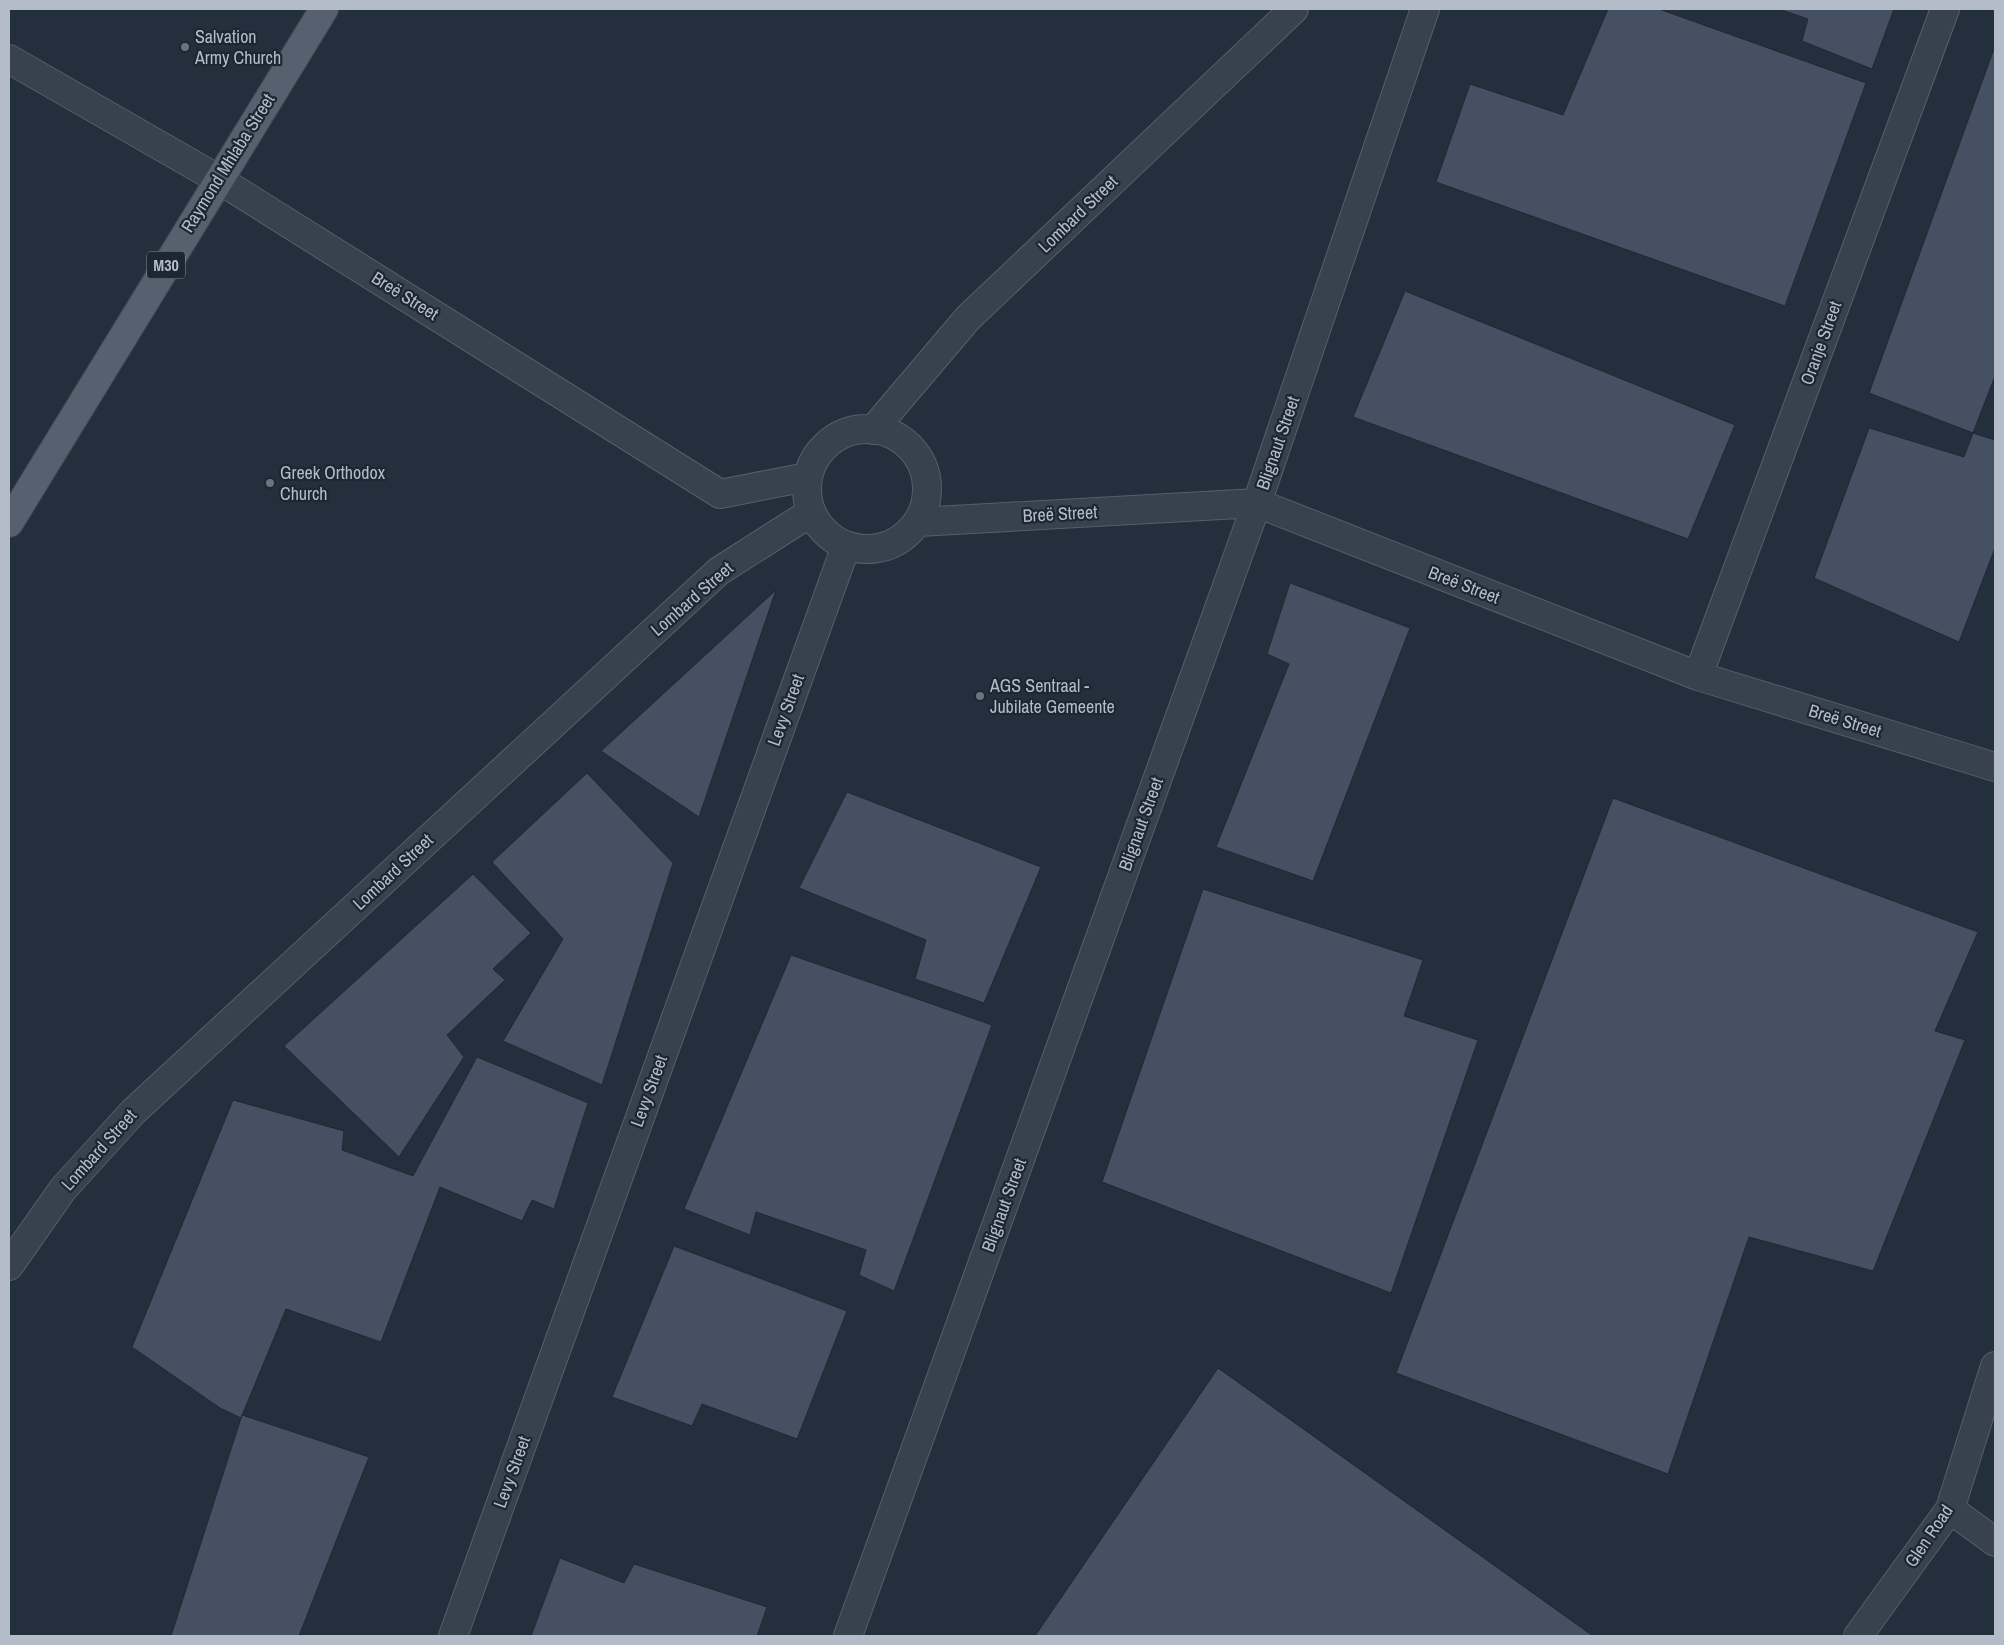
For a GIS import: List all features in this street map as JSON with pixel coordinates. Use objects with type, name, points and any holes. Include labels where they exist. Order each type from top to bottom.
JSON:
[{"type":"main road","name":"Raymond Mhlaba Street","points":[[9,523],[218,179],[324,9]]},
{"type":"street","name":"Lombard Street","points":[[874,430],[968,318],[1294,9]]},
{"type":"street","name":"Blignaut Street","points":[[848,1636],[1257,503],[1425,9]]},
{"type":"street","name":"Oranje Street","points":[[1698,676],[1945,9]]},
{"type":"street","name":"Breë Street","points":[[9,59],[218,179],[720,494],[807,477]]},
{"type":"street","points":[[874,430],[891,434],[908,445],[921,462],[927,482],[926,503],[918,522],[904,537],[886,546],[866,550],[846,546],[825,534],[810,513],[807,496],[807,477],[815,457],[830,441],[849,431],[874,430]]},
{"type":"street","name":"Breë Street","points":[[918,522],[1257,503],[1698,676],[1995,767]]},
{"type":"street","name":"Lombard Street","points":[[9,1266],[63,1189],[133,1112],[719,571],[810,513]]},
{"type":"street","name":"Levy Street","points":[[453,1636],[846,546]]},
{"type":"street","name":"Glen Road","points":[[1858,1636],[1950,1509],[1995,1366]]},
{"type":"street","points":[[1950,1509],[1995,1542]]},
{"type":"building","points":[[1608,9],[1659,9],[1866,83],[1785,306],[1436,182],[1470,84],[1563,115]]},
{"type":"building","points":[[1779,9],[1894,9],[1872,69],[1802,41],[1808,19]]},
{"type":"building","points":[[1995,46],[1995,376],[1973,433],[1869,393]]},
{"type":"building","points":[[1405,291],[1735,425],[1688,539],[1353,417]]},
{"type":"building","points":[[1869,428],[1964,457],[1973,433],[1995,440],[1995,548],[1959,642],[1814,578]]},
{"type":"building","points":[[1290,583],[1410,628],[1313,881],[1216,847],[1289,664],[1267,654]]},
{"type":"building","points":[[776,590],[699,817],[601,751]]},
{"type":"building","points":[[587,773],[673,863],[602,1085],[503,1041],[563,939],[492,862]]},
{"type":"building","points":[[847,792],[1041,867],[984,1003],[915,979],[926,940],[799,888]]},
{"type":"building","points":[[1613,798],[1978,932],[1935,1031],[1965,1040],[1873,1271],[1749,1237],[1668,1474],[1396,1373]]},
{"type":"building","points":[[473,874],[531,933],[493,969],[505,980],[447,1035],[464,1057],[399,1157],[284,1046]]},
{"type":"building","points":[[1203,889],[1423,960],[1404,1016],[1478,1040],[1391,1293],[1102,1182]]},
{"type":"building","points":[[791,955],[992,1025],[894,1291],[859,1275],[866,1250],[756,1212],[750,1235],[684,1209]]},
{"type":"building","points":[[477,1057],[588,1103],[554,1209],[532,1200],[522,1221],[440,1187],[381,1342],[286,1309],[241,1418],[220,1408],[132,1347],[233,1100],[344,1131],[342,1150],[413,1176]]},
{"type":"building","points":[[674,1246],[847,1311],[797,1439],[702,1404],[692,1426],[612,1397]]},
{"type":"building","points":[[1218,1368],[1593,1636],[1035,1636]]},
{"type":"building","points":[[242,1415],[369,1457],[299,1636],[171,1636]]},
{"type":"building","points":[[560,1558],[624,1583],[634,1564],[767,1607],[757,1636],[531,1636]]},
{"type":"place","name":"Salvation Army Church","points":[[185,47]]},
{"type":"place","name":"Greek Orthodox Church","points":[[270,483]]},
{"type":"place","name":"AGS Sentraal - Jubilate Gemeente","points":[[980,696]]}]
